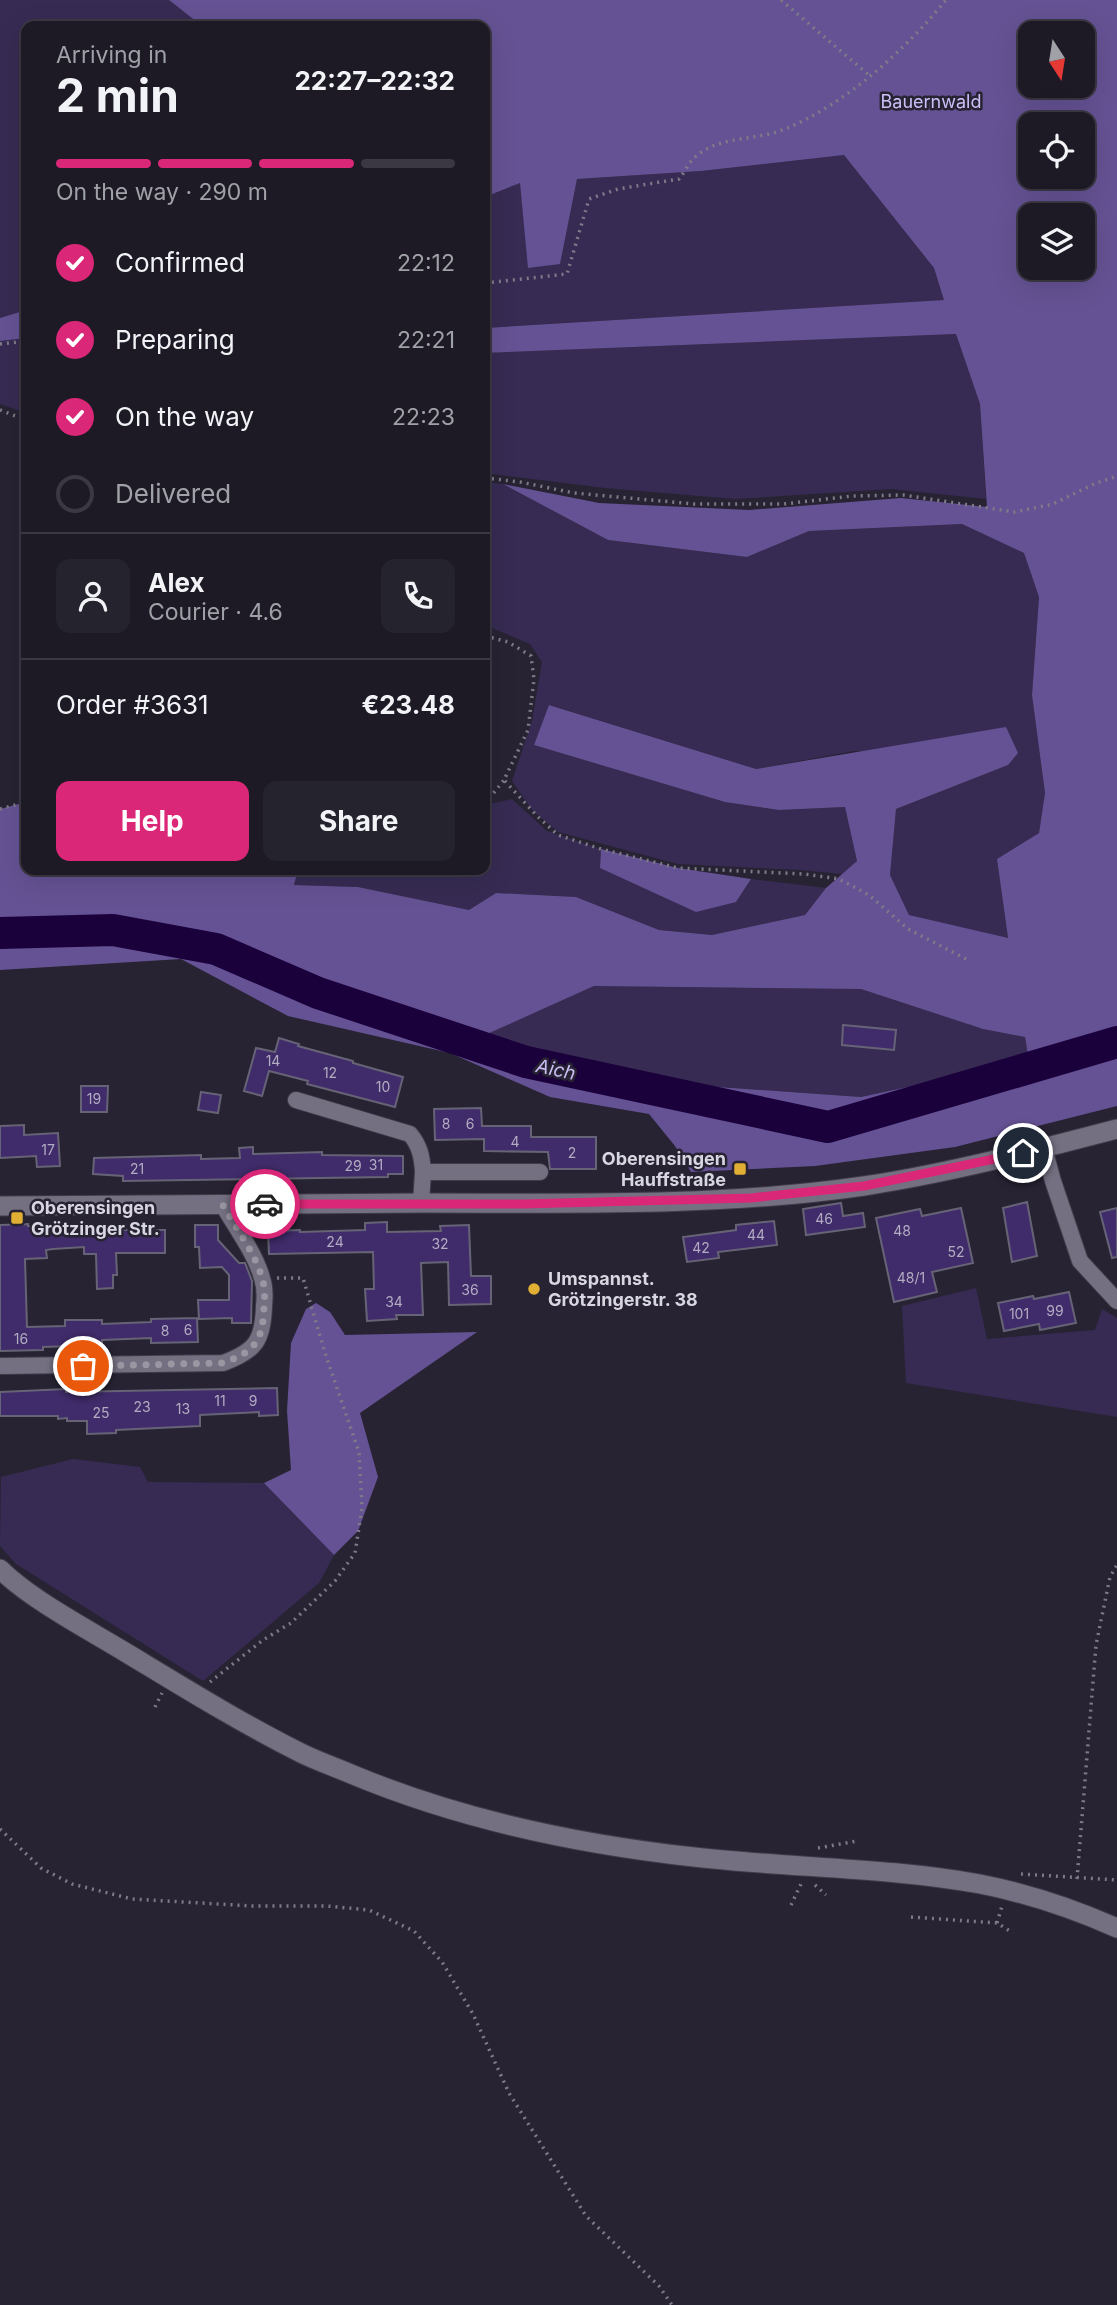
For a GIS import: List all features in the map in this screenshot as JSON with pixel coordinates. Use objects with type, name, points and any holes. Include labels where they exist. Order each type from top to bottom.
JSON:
[{"type":"main road","points":[[0,1206],[523,1204],[763,1197],[864,1186],[916,1177],[1117,1129]]},
{"type":"main road","points":[[0,1569],[36,1597],[195,1696],[303,1754],[394,1792],[537,1833],[616,1848],[892,1873],[979,1884],[1055,1905],[1117,1928]]},
{"type":"street","points":[[296,1100],[410,1134],[422,1156],[421,1203]]},
{"type":"street","points":[[1044,1148],[1080,1261],[1117,1301]]},
{"type":"street","points":[[423,1172],[540,1172]]},
{"type":"street","points":[[0,1366],[223,1363],[237,1358],[259,1339],[264,1325],[263,1279],[223,1205]]},
{"type":"path","points":[[780,0],[870,76]]},
{"type":"path","points":[[490,282],[567,274],[589,200],[618,189],[679,179],[695,157],[718,144],[784,130],[835,102],[870,76],[928,22],[946,0]]},
{"type":"path","points":[[0,344],[21,342]]},
{"type":"path","points":[[0,410],[21,418]]},
{"type":"path","points":[[490,479],[574,494],[694,504],[784,504],[903,495],[1015,512],[1053,504],[1117,476]]},
{"type":"path","points":[[490,637],[508,642],[531,656],[534,679],[528,730],[504,780],[490,798]]},
{"type":"path","points":[[504,780],[558,835],[601,849],[678,867],[804,874],[839,879],[869,895],[908,929],[970,961]]},
{"type":"path","points":[[0,808],[21,803]]},
{"type":"path","points":[[195,1696],[234,1661],[291,1623],[335,1581],[355,1552],[362,1508],[359,1452],[303,1278],[263,1279]]},
{"type":"path","points":[[1077,1879],[1096,1645],[1110,1577],[1117,1565]]},
{"type":"path","points":[[0,1829],[41,1868],[72,1884],[132,1899],[369,1910],[414,1931],[442,1962],[473,2014],[509,2093],[586,2216],[659,2286],[673,2305]]},
{"type":"path","points":[[0,1840],[6,1835]]},
{"type":"path","points":[[1014,1873],[1117,1880]]},
{"type":"path","points":[[791,1905],[801,1884],[808,1878]]},
{"type":"path","points":[[911,1917],[997,1923],[1013,1933]]},
{"type":"shaded area","points":[[0,0],[169,0],[196,21],[21,21],[21,312],[0,318]]},
{"type":"shaded area","points":[[844,155],[934,268],[945,300],[490,328],[490,195],[520,183],[529,268],[560,263],[577,179],[701,171]]},
{"type":"shaded area","points":[[956,334],[980,404],[986,499],[891,489],[736,499],[605,488],[490,474],[490,353]]},
{"type":"shaded area","points":[[21,339],[21,411],[0,404],[0,341]]},
{"type":"shaded area","points":[[490,483],[503,484],[608,540],[747,557],[809,531],[962,524],[1024,553],[1039,597],[1032,695],[1045,793],[1039,833],[997,859],[1008,939],[909,915],[890,875],[896,809],[1008,765],[854,751],[756,769],[550,705],[534,745],[725,802],[779,810],[845,807],[857,861],[842,874],[678,864],[558,832],[533,811],[512,781],[532,721],[542,662],[530,644],[490,627]]},
{"type":"shaded area","points":[[512,799],[547,831],[601,849],[600,868],[736,902],[751,879],[826,888],[805,915],[712,935],[659,930],[576,897],[496,893],[469,910],[358,887],[294,885],[297,875],[490,875],[490,804]]},
{"type":"shaded area","points":[[594,986],[861,989],[983,1029],[1025,1037],[1029,1061],[861,1097],[675,1084],[475,1039]]},
{"type":"shaded area","points":[[976,1288],[987,1339],[1095,1330],[1102,1309],[1117,1318],[1117,1417],[906,1383],[902,1306]]},
{"type":"shaded area","points":[[73,1459],[140,1467],[148,1482],[264,1483],[334,1555],[319,1583],[203,1681],[16,1564],[0,1546],[1,1477]]},
{"type":"green space","name":"Bauernwald","points":[[169,0],[1117,0],[1117,1106],[955,1147],[815,1166],[691,1172],[675,1146],[649,1114],[550,1097],[450,1053],[288,1016],[181,959],[0,970],[0,809],[21,803],[21,875],[297,875],[294,885],[358,887],[469,910],[496,893],[576,897],[659,930],[712,935],[805,915],[826,888],[857,861],[845,807],[779,810],[725,802],[534,745],[549,705],[756,769],[1006,727],[1018,753],[1008,765],[896,809],[890,875],[909,915],[1008,938],[997,859],[1039,833],[1045,793],[1032,695],[1039,597],[1024,553],[962,524],[809,531],[747,557],[608,540],[503,484],[599,503],[749,510],[901,498],[987,507],[980,404],[956,334],[490,353],[490,328],[944,300],[934,268],[844,155],[701,171],[577,179],[560,264],[528,268],[520,183],[490,195],[490,21],[196,21]],"holes":[[[594,986],[861,989],[983,1029],[1025,1037],[1029,1061],[861,1097],[675,1084],[476,1039]]]},
{"type":"green space","points":[[21,312],[21,339],[0,341],[0,318]]},
{"type":"green space","points":[[601,849],[678,868],[751,879],[736,902],[696,912],[600,868]]},
{"type":"green space","points":[[316,1303],[330,1312],[345,1335],[477,1332],[360,1413],[378,1477],[358,1531],[334,1555],[264,1483],[291,1470],[287,1411],[291,1343],[306,1309]]},
{"type":"building","points":[[843,1025],[896,1030],[894,1050],[842,1045]]},
{"type":"building","points":[[279,1038],[403,1077],[395,1107],[269,1071],[262,1096],[244,1091],[256,1048],[275,1052]]},
{"type":"building","points":[[81,1086],[108,1086],[107,1112],[81,1112]]},
{"type":"building","points":[[201,1092],[221,1095],[218,1113],[198,1110]]},
{"type":"building","points":[[481,1108],[482,1126],[531,1126],[531,1137],[596,1137],[596,1169],[550,1169],[548,1152],[484,1151],[484,1139],[435,1140],[434,1109]]},
{"type":"building","points":[[24,1125],[24,1135],[58,1133],[60,1166],[37,1167],[36,1156],[0,1158],[0,1126]]},
{"type":"building","points":[[253,1147],[253,1154],[322,1152],[322,1155],[403,1156],[403,1174],[388,1174],[388,1177],[123,1181],[123,1176],[93,1174],[94,1158],[201,1155],[201,1159],[240,1158],[239,1148]]},
{"type":"building","points":[[1027,1202],[1037,1256],[1012,1262],[1003,1208]]},
{"type":"building","points":[[841,1203],[843,1216],[863,1213],[865,1227],[806,1235],[803,1209]]},
{"type":"building","points":[[961,1208],[973,1263],[932,1272],[937,1292],[894,1302],[876,1218],[920,1209],[922,1216]]},
{"type":"building","points":[[1117,1208],[1117,1257],[1112,1258],[1100,1212]]},
{"type":"building","points":[[774,1221],[777,1245],[718,1252],[719,1258],[687,1262],[683,1237],[736,1230],[736,1225]]},
{"type":"building","points":[[387,1222],[387,1232],[441,1231],[440,1226],[469,1225],[471,1276],[491,1276],[491,1304],[449,1305],[448,1262],[421,1263],[423,1315],[396,1315],[397,1319],[367,1321],[365,1289],[374,1289],[373,1252],[269,1254],[268,1231],[365,1230],[365,1223]]},
{"type":"building","points":[[0,1225],[64,1225],[65,1230],[165,1230],[165,1253],[116,1253],[117,1275],[113,1275],[113,1288],[97,1289],[96,1254],[84,1254],[84,1247],[46,1250],[47,1258],[25,1259],[27,1327],[65,1326],[65,1320],[102,1320],[102,1324],[197,1318],[198,1342],[151,1343],[151,1338],[102,1340],[102,1345],[0,1351]]},
{"type":"building","points":[[195,1225],[218,1225],[218,1240],[239,1263],[245,1263],[252,1281],[251,1323],[232,1323],[232,1318],[199,1319],[198,1300],[229,1300],[229,1275],[222,1267],[200,1268],[199,1247],[195,1247]]},
{"type":"building","points":[[1069,1292],[1076,1323],[1040,1330],[1039,1324],[1004,1331],[998,1303]]},
{"type":"building","points":[[277,1388],[278,1415],[259,1416],[259,1412],[200,1415],[200,1426],[87,1434],[87,1421],[67,1421],[67,1418],[58,1419],[58,1416],[0,1416],[0,1392]]},
{"type":"waterway","name":"Aich","points":[[0,933],[113,930],[216,949],[318,993],[526,1062],[828,1127],[1117,1042]]},
{"type":"way so far","points":[[83,1366],[223,1363],[237,1358],[249,1349],[259,1339],[264,1325],[263,1279],[223,1205],[265,1204]]},
{"type":"place","name":"Oberensingen Hauffstraße","points":[[740,1169]]},
{"type":"place","name":"Oberensingen Grötzinger Str.","points":[[17,1218]]},
{"type":"place","name":"Umspannst. Grötzingerstr. 38","points":[[534,1289]]},
{"type":"route","points":[[265,1204],[523,1204],[751,1198],[864,1186],[1023,1153]]}]
